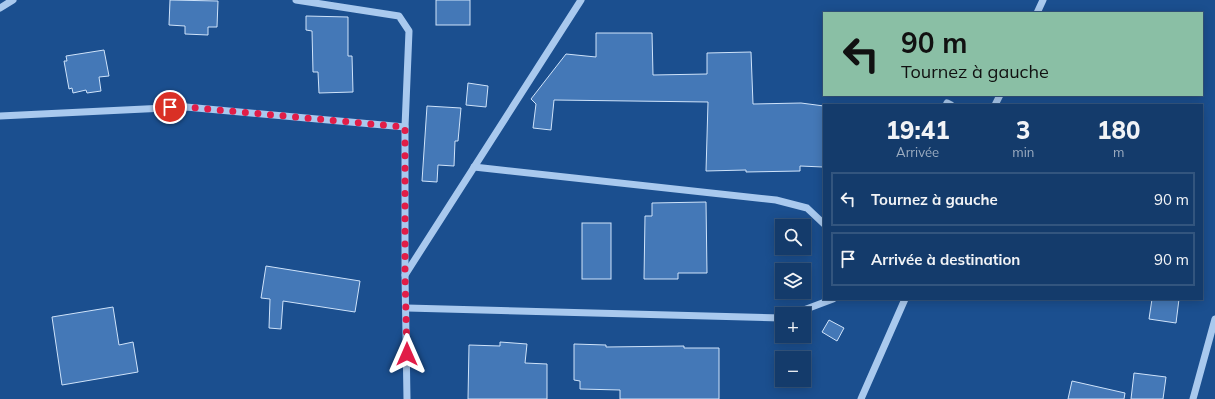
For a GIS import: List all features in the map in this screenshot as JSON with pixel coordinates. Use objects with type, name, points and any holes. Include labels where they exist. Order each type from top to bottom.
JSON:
[{"type":"street","points":[[0,8],[13,0]]},
{"type":"street","points":[[296,0],[399,16],[409,31],[405,127],[405,275],[407,308],[408,399]]},
{"type":"street","points":[[405,275],[581,0]]},
{"type":"street","points":[[1037,12],[1043,0]]},
{"type":"street","points":[[0,116],[186,107],[405,127]]},
{"type":"street","points":[[474,168],[776,200],[807,208],[823,223]]},
{"type":"street","points":[[811,307],[830,300]]},
{"type":"street","points":[[861,399],[905,300]]},
{"type":"street","points":[[407,308],[775,318]]},
{"type":"street","points":[[1193,399],[1215,319]]},
{"type":"building","points":[[170,0],[218,1],[217,27],[208,27],[208,35],[185,34],[185,26],[169,25]]},
{"type":"building","points":[[436,0],[470,0],[470,25],[436,25]]},
{"type":"building","points":[[306,16],[348,17],[348,56],[352,56],[353,92],[319,93],[318,72],[313,72],[312,31],[306,30]]},
{"type":"building","points":[[596,33],[652,33],[653,75],[707,74],[707,53],[751,52],[753,104],[801,103],[823,106],[823,167],[800,166],[800,171],[706,171],[708,102],[554,100],[551,130],[533,128],[536,104],[531,99],[566,54],[596,57]]},
{"type":"building","points":[[104,50],[109,76],[99,77],[101,91],[87,93],[86,90],[73,93],[72,88],[69,89],[64,61],[67,61],[66,56]]},
{"type":"building","points":[[468,83],[488,86],[486,107],[466,105]]},
{"type":"building","points":[[427,106],[461,108],[458,141],[455,141],[454,166],[438,165],[437,182],[422,181]]},
{"type":"building","points":[[706,202],[707,273],[678,273],[678,279],[644,279],[645,216],[652,216],[652,203]]},
{"type":"building","points":[[582,223],[611,223],[611,279],[582,279]]},
{"type":"building","points":[[266,266],[360,281],[355,312],[283,301],[281,329],[269,328],[270,299],[261,298]]},
{"type":"building","points":[[1152,300],[1179,300],[1176,323],[1149,319]]},
{"type":"building","points":[[113,307],[119,345],[133,342],[138,372],[62,385],[52,317]]},
{"type":"building","points":[[829,320],[844,328],[837,341],[822,332]]},
{"type":"building","points":[[500,342],[527,344],[525,363],[547,364],[547,399],[468,399],[469,345],[500,346]]},
{"type":"building","points":[[574,344],[606,345],[606,347],[684,346],[684,348],[719,348],[719,399],[620,399],[620,390],[580,389],[580,381],[574,380]]},
{"type":"building","points":[[1134,373],[1166,377],[1163,399],[1131,399]]},
{"type":"building","points":[[1072,381],[1125,393],[1124,399],[1068,399]]},
{"type":"route","points":[[170,107],[186,107],[405,127],[405,275],[407,354]]}]
